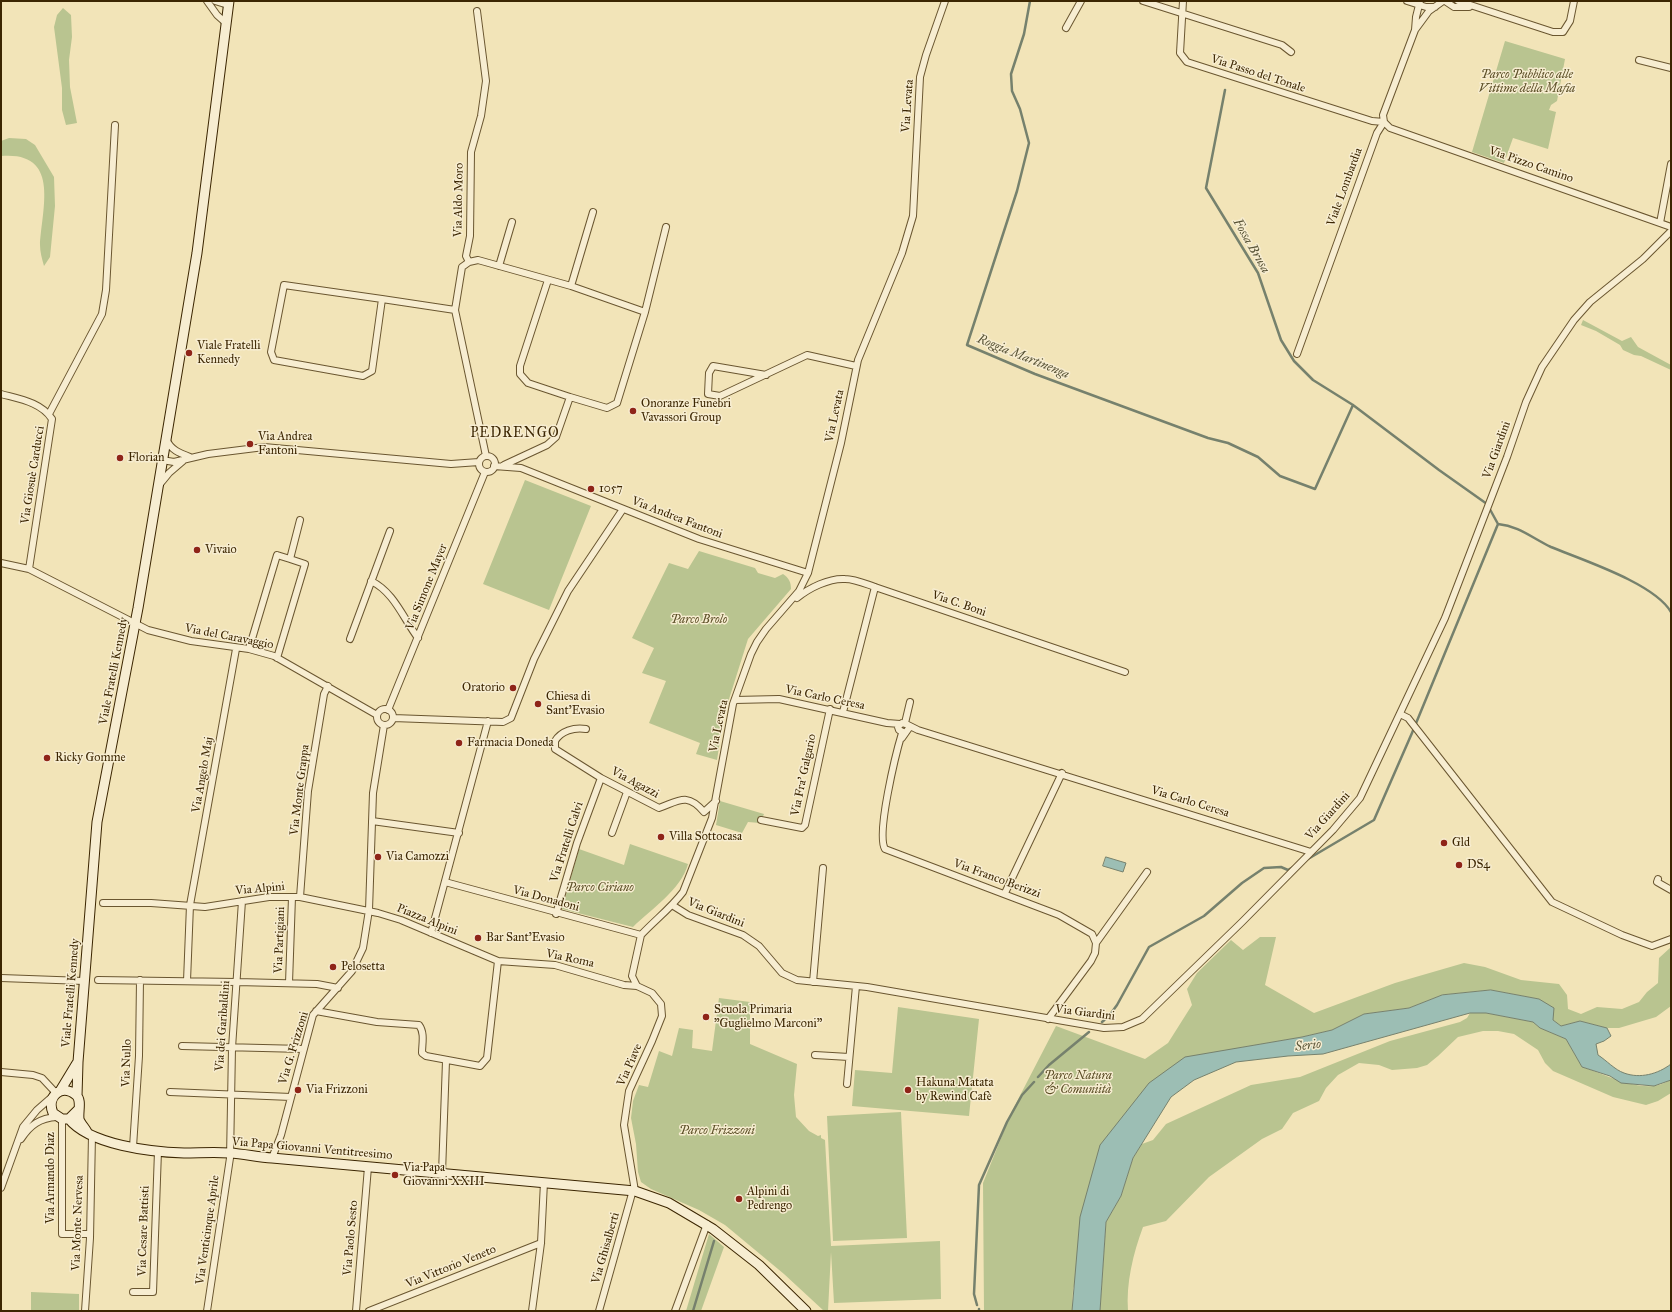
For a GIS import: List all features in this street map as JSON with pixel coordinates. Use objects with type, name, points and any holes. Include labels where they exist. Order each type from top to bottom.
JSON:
[{"type":"street","points":[[207,1],[218,15],[226,22]]},
{"type":"street","points":[[215,1],[221,4],[229,3]]},
{"type":"street","name":"Via Levata","points":[[672,904],[683,892],[710,824],[716,801],[729,725],[735,700],[757,642],[799,591],[808,573],[841,443],[856,366],[863,345],[902,253],[913,216],[920,77],[945,1]]},
{"type":"street","points":[[1066,28],[1081,1]]},
{"type":"street","points":[[1143,1],[1282,45],[1291,52]]},
{"type":"street","name":"Via Passo del Tonale","points":[[1183,1],[1180,53],[1187,62],[1365,119],[1384,122]]},
{"type":"street","points":[[1407,1],[1436,7]]},
{"type":"street","points":[[1444,1],[1454,7],[1477,8]]},
{"type":"street","name":"Viale Lombardia","points":[[1415,30],[1429,11],[1444,1]]},
{"type":"street","points":[[1458,1],[1553,32],[1563,32],[1570,21],[1574,1]]},
{"type":"street","name":"Viale Fratelli Kennedy","points":[[77,1096],[78,1062],[97,822],[135,625],[197,253],[229,3]]},
{"type":"street","name":"Viale Lombardia","points":[[1297,354],[1377,133],[1384,122],[1383,115],[1415,30],[1419,3]]},
{"type":"street","name":"Via Aldo Moro","points":[[477,11],[486,81],[481,116],[471,152],[470,236],[466,256],[469,262],[462,267],[455,310],[486,456]]},
{"type":"street","points":[[1639,60],[1671,68]]},
{"type":"street","name":"Via Pizzo Camino","points":[[1384,122],[1390,128],[1671,227]]},
{"type":"street","points":[[49,414],[102,314],[106,290],[115,125]]},
{"type":"street","points":[[1660,223],[1671,164]]},
{"type":"street","points":[[571,286],[593,212]]},
{"type":"street","points":[[499,266],[512,222]]},
{"type":"street","points":[[548,280],[520,366],[520,374],[528,383],[607,408],[617,403],[645,312],[666,227]]},
{"type":"street","name":"Via Giardini","points":[[672,904],[688,915],[743,935],[759,946],[782,973],[797,980],[856,986],[1048,1020],[1114,1029],[1142,1019],[1232,933],[1333,830],[1360,798],[1445,618],[1507,457],[1526,402],[1542,367],[1557,343],[1586,307],[1643,259],[1671,231]]},
{"type":"street","points":[[469,262],[478,260],[571,286],[645,312]]},
{"type":"street","points":[[382,299],[372,371],[363,376],[274,360],[271,352],[284,285],[382,299],[455,310]]},
{"type":"street","points":[[766,375],[713,366],[709,373],[708,394],[720,396],[766,375],[807,355],[856,366]]},
{"type":"street","name":"Via Giosuè Carducci","points":[[1,394],[33,404],[49,414],[52,419],[52,428],[29,569]]},
{"type":"street","points":[[504,465],[547,445],[556,437],[570,397]]},
{"type":"street","points":[[166,438],[169,445],[176,451],[190,457]]},
{"type":"street","points":[[162,460],[174,462],[190,457],[264,447],[451,464],[479,462]]},
{"type":"street","points":[[486,456],[492,458],[494,466],[490,472],[485,472],[480,468],[479,462],[481,458],[486,456]]},
{"type":"street","points":[[157,490],[169,473],[190,457]]},
{"type":"street","name":"Via Andrea Fantoni","points":[[494,466],[504,465],[521,468],[699,539],[808,573]]},
{"type":"street","name":"Via Simone Mayer","points":[[388,710],[485,472]]},
{"type":"street","points":[[393,718],[488,722],[503,722],[508,720],[513,714],[534,659],[568,591],[623,509]]},
{"type":"street","points":[[290,559],[300,520]]},
{"type":"street","points":[[350,639],[390,531]]},
{"type":"street","points":[[249,650],[277,555],[305,564],[277,658]]},
{"type":"street","name":"Via del Caravaggio","points":[[1,563],[29,569],[135,625],[148,630],[191,641],[249,650],[277,658],[377,715]]},
{"type":"street","name":"Via C. Boni","points":[[789,604],[810,589],[838,579],[846,579],[875,587],[1125,672]]},
{"type":"street","points":[[371,581],[389,595],[418,638]]},
{"type":"street","points":[[843,712],[875,587]]},
{"type":"street","name":"Via Angelo Maj","points":[[187,981],[190,905],[236,649]]},
{"type":"street","name":"Via Monte Grappa","points":[[300,897],[308,791],[324,694],[328,686]]},
{"type":"street","name":"Via Carlo Ceresa","points":[[735,700],[779,698],[843,712],[887,723],[904,729],[918,730],[1062,773],[1311,852]]},
{"type":"street","points":[[904,729],[910,702]]},
{"type":"street","name":"Via Fra' Galgario","points":[[761,820],[802,828],[805,825],[830,709]]},
{"type":"street","points":[[381,710],[388,710],[392,713],[393,718],[390,723],[384,725],[378,721],[377,715],[381,710]]},
{"type":"street","points":[[1400,714],[1408,718],[1552,902],[1622,935],[1652,946],[1671,939]]},
{"type":"street","points":[[432,933],[488,722]]},
{"type":"street","points":[[370,910],[374,793],[384,725]]},
{"type":"street","name":"Via Agazzi","points":[[586,729],[567,730],[560,735],[554,745],[558,751],[601,778],[659,808],[682,799],[690,800],[698,805],[704,812]]},
{"type":"street","name":"Via Franco Berizzi","points":[[904,729],[899,743],[887,799],[883,846],[888,852],[1005,893],[1059,915],[1092,934],[1096,943]]},
{"type":"street","points":[[1005,893],[1062,773]]},
{"type":"street","name":"Via Fratelli Calvi","points":[[556,914],[577,843],[601,778]]},
{"type":"street","points":[[612,833],[627,792]]},
{"type":"street","points":[[710,824],[704,812],[716,801]]},
{"type":"street","points":[[372,821],[459,833]]},
{"type":"street","points":[[813,982],[823,868]]},
{"type":"street","points":[[1048,1020],[1091,961],[1095,953],[1096,943],[1147,872]]},
{"type":"street","points":[[1658,879],[1657,882],[1671,890]]},
{"type":"street","name":"Via Donadoni","points":[[445,882],[556,914],[641,935]]},
{"type":"street","name":"Via Alpini","points":[[103,903],[152,903],[205,907],[269,897],[300,897],[370,910]]},
{"type":"street","name":"Via Partigiani","points":[[289,983],[292,897]]},
{"type":"street","name":"Via dei Garibaldini","points":[[229,1153],[232,1048],[242,901]]},
{"type":"street","points":[[636,986],[632,976],[641,935],[655,919],[672,904]]},
{"type":"street","name":"Piazza Alpini","points":[[370,910],[402,920],[498,961]]},
{"type":"street","name":"Via G. Frizzoni","points":[[272,1158],[316,1011],[352,971],[358,960],[366,933],[370,910]]},
{"type":"street","points":[[316,1011],[377,1022],[419,1026],[422,1030],[423,1036],[422,1053],[446,1061],[480,1066],[487,1058],[486,1051],[498,961]]},
{"type":"street","name":"Via Roma","points":[[498,961],[555,965],[636,986]]},
{"type":"street","points":[[1,978],[84,981]]},
{"type":"street","points":[[98,980],[289,983],[317,984],[338,988]]},
{"type":"street","name":"Via Nullo","points":[[133,1147],[139,1056],[140,980]]},
{"type":"street","name":"Via Piave","points":[[634,1190],[624,1125],[626,1104],[629,1091],[660,1021],[661,1004],[652,993],[636,986]]},
{"type":"street","points":[[847,1084],[856,986]]},
{"type":"street","points":[[182,1046],[304,1049]]},
{"type":"street","points":[[815,1055],[849,1057]]},
{"type":"street","points":[[442,1173],[446,1061]]},
{"type":"street","name":"Viale Fratelli Kennedy","points":[[56,1093],[78,1062]]},
{"type":"street","points":[[1,1072],[34,1075],[42,1078],[56,1093]]},
{"type":"street","points":[[1,1188],[22,1127],[37,1110],[56,1093],[69,1091],[77,1096],[79,1101],[79,1120],[90,1134]]},
{"type":"street","points":[[170,1092],[291,1097]]},
{"type":"street","points":[[56,1093],[50,1107],[63,1118]]},
{"type":"street","points":[[14,1148],[28,1128],[42,1119],[63,1118],[79,1109]]},
{"type":"street","name":"Via Papa Giovanni Ventitreesimo","points":[[63,1118],[90,1134],[116,1144],[158,1151],[229,1153],[368,1167],[634,1190],[669,1203],[707,1224],[759,1265],[806,1311]]},
{"type":"street","name":"Via Armando Diaz","points":[[63,1118],[62,1234],[90,1234]]},
{"type":"street","name":"Via Monte Nervesa","points":[[85,1311],[90,1234],[90,1134]]},
{"type":"street","name":"Via Cesare Battisti","points":[[134,1292],[153,1292],[158,1151]]},
{"type":"street","name":"Via Venticinque Aprile","points":[[207,1311],[230,1158],[229,1153]]},
{"type":"street","name":"Via Paolo Sesto","points":[[356,1311],[368,1167]]},
{"type":"street","points":[[532,1311],[540,1243],[544,1182]]},
{"type":"street","name":"Via Ghisalberti","points":[[599,1311],[634,1190]]},
{"type":"street","points":[[676,1311],[707,1224]]},
{"type":"street","name":"Via Vittorio Veneto","points":[[369,1311],[540,1243]]},
{"type":"green space","points":[[63,8],[71,15],[72,37],[69,60],[70,87],[77,123],[66,125],[62,110],[62,88],[54,27],[57,15]]},
{"type":"green space","name":"Parco Pubblico alle Vittime della Mafia","points":[[1505,41],[1565,59],[1557,101],[1551,105],[1549,110],[1556,112],[1548,149],[1513,138],[1504,163],[1472,152]]},
{"type":"green space","points":[[9,138],[26,139],[35,145],[54,177],[55,206],[50,257],[44,266],[40,245],[44,185],[40,172],[33,163],[20,157],[1,156],[1,141]]},
{"type":"green space","points":[[1583,320],[1622,341],[1631,337],[1638,347],[1671,365],[1671,370],[1641,356],[1634,355],[1623,350],[1620,345],[1596,331],[1581,325]]},
{"type":"green space","points":[[525,480],[591,506],[549,610],[483,584]]},
{"type":"green space","name":"Parco Brolo","points":[[699,551],[755,568],[758,573],[775,578],[783,574],[790,582],[791,587],[791,589],[748,639],[724,715],[717,760],[696,754],[700,743],[649,723],[666,681],[642,673],[654,648],[632,638],[669,563],[688,569]]},
{"type":"green space","points":[[720,801],[764,814],[760,823],[748,822],[742,833],[716,825]]},
{"type":"green space","name":"Parco Ciriano","points":[[630,844],[688,864],[679,882],[665,898],[633,927],[562,909],[579,849],[624,865]]},
{"type":"green space","name":"Parco Natura & Comuniità","points":[[1260,937],[1276,937],[1265,985],[1314,1013],[1395,983],[1464,963],[1485,967],[1521,980],[1559,984],[1567,995],[1568,1009],[1581,1014],[1597,1007],[1622,1009],[1639,1002],[1647,992],[1658,983],[1659,958],[1671,947],[1671,1006],[1656,1017],[1619,1028],[1607,1028],[1580,1021],[1561,1026],[1553,1020],[1539,999],[1491,990],[1442,995],[1409,1008],[1364,1014],[1332,1030],[1239,1048],[1149,1083],[1073,1289],[1072,1311],[984,1311],[983,1183],[1012,1111],[1056,1026],[1145,1059],[1168,1043],[1192,1005],[1187,989],[1197,973],[1231,940],[1243,950]]},
{"type":"green space","name":"Parco Frizzoni","points":[[719,998],[750,1002],[750,1044],[797,1064],[794,1095],[796,1117],[809,1131],[818,1136],[821,1135],[821,1138],[825,1140],[831,1246],[940,1241],[941,1299],[834,1303],[831,1252],[828,1311],[824,1311],[784,1274],[725,1225],[699,1210],[651,1189],[641,1182],[638,1172],[636,1144],[631,1118],[633,1101],[639,1085],[648,1087],[659,1051],[672,1056],[679,1028],[693,1030],[692,1048],[712,1051]]},
{"type":"green space","points":[[898,1007],[979,1019],[969,1116],[852,1106],[855,1070],[892,1073]]},
{"type":"green space","points":[[1470,1013],[1486,1013],[1533,1022],[1540,1028],[1566,1039],[1582,1067],[1635,1085],[1655,1086],[1671,1080],[1671,1093],[1658,1101],[1646,1105],[1613,1097],[1553,1071],[1545,1063],[1538,1050],[1514,1034],[1498,1031],[1483,1031],[1458,1037],[1427,1065],[1417,1068],[1392,1070],[1379,1065],[1359,1063],[1338,1075],[1326,1088],[1319,1101],[1293,1113],[1282,1129],[1262,1139],[1209,1177],[1166,1221],[1143,1227],[1136,1248],[1129,1279],[1128,1311],[1100,1311],[1106,1222],[1121,1196],[1133,1158],[1142,1144],[1153,1140],[1166,1124],[1251,1085],[1300,1077],[1390,1041],[1460,1022],[1467,1018]]},
{"type":"green space","points":[[901,1112],[907,1238],[833,1241],[827,1116]]},
{"type":"green space","points":[[709,1234],[724,1247],[701,1311],[686,1311]]},
{"type":"green space","points":[[31,1292],[79,1294],[79,1311],[31,1311]]},
{"type":"water","points":[[1106,857],[1126,863],[1123,872],[1103,866]]},
{"type":"water","name":"Serio","points":[[1491,990],[1539,999],[1554,1008],[1553,1020],[1561,1026],[1580,1021],[1607,1028],[1611,1036],[1596,1044],[1598,1055],[1621,1072],[1636,1076],[1655,1073],[1671,1064],[1671,1080],[1654,1086],[1621,1083],[1610,1076],[1582,1067],[1566,1039],[1540,1028],[1533,1022],[1486,1013],[1470,1013],[1323,1054],[1288,1056],[1236,1062],[1194,1080],[1171,1097],[1133,1158],[1121,1196],[1106,1222],[1100,1311],[1072,1311],[1080,1217],[1100,1145],[1149,1083],[1185,1057],[1302,1037],[1332,1030],[1364,1014],[1409,1008],[1442,995]]},
{"type":"waterway","name":"Roggia Martinenga","points":[[1030,1],[1024,34],[1011,74],[1012,91],[1020,109],[1029,143],[1017,191],[967,345],[1035,374],[1208,438],[1228,443],[1258,457],[1280,476],[1315,489],[1353,405]]},
{"type":"waterway","name":"Fossa Brusa","points":[[1225,90],[1206,188],[1258,273],[1281,340],[1294,361],[1313,380],[1353,405],[1487,504],[1498,524],[1412,733],[1374,820],[1308,859]]},
{"type":"waterway","points":[[1498,524],[1512,527],[1551,547],[1634,582],[1662,601],[1671,612]]},
{"type":"waterway","points":[[1102,1022],[1109,1016],[1117,1005],[1149,947],[1204,916],[1242,883],[1264,868],[1281,867],[1288,870],[1293,867]]},
{"type":"waterway","points":[[1038,1077],[1049,1065],[1089,1032]]},
{"type":"waterway","points":[[977,1305],[974,1294],[979,1185],[1007,1122],[1022,1095],[1034,1082]]},
{"type":"waterway","points":[[693,1311],[714,1241]]},
{"type":"place","name":"Viale Fratelli Kennedy","points":[[189,353]]},
{"type":"place","name":"Onoranze Funebri Vavassori Group","points":[[633,411]]},
{"type":"place","name":"Via Andrea Fantoni","points":[[250,444]]},
{"type":"place","name":"Florian","points":[[120,458]]},
{"type":"place","name":"1057","points":[[591,489]]},
{"type":"place","name":"Vivaio","points":[[197,550]]},
{"type":"place","name":"Oratorio","points":[[513,688]]},
{"type":"place","name":"Chiesa di Sant'Evasio","points":[[538,704]]},
{"type":"place","name":"Farmacia Doneda","points":[[459,743]]},
{"type":"place","name":"Ricky Gomme","points":[[47,758]]},
{"type":"place","name":"Villa Sottocasa","points":[[661,837]]},
{"type":"place","name":"Gld","points":[[1444,843]]},
{"type":"place","name":"Via Camozzi","points":[[378,857]]},
{"type":"place","name":"DS4","points":[[1459,865]]},
{"type":"place","name":"Bar Sant'Evasio","points":[[478,938]]},
{"type":"place","name":"Pelosetta","points":[[333,967]]},
{"type":"place","name":"Scuola Primaria \"Guglielmo Marconi\"","points":[[706,1017]]},
{"type":"place","name":"Via Frizzoni","points":[[298,1090]]},
{"type":"place","name":"Hakuna Matata by Rewind Cafè","points":[[908,1090]]},
{"type":"place","name":"Via Papa Giovanni XXIII","points":[[395,1175]]},
{"type":"place","name":"Alpini di Pedrengo","points":[[739,1199]]},
{"type":"district","name":"PEDRENGO","points":[[515,434]]}]
